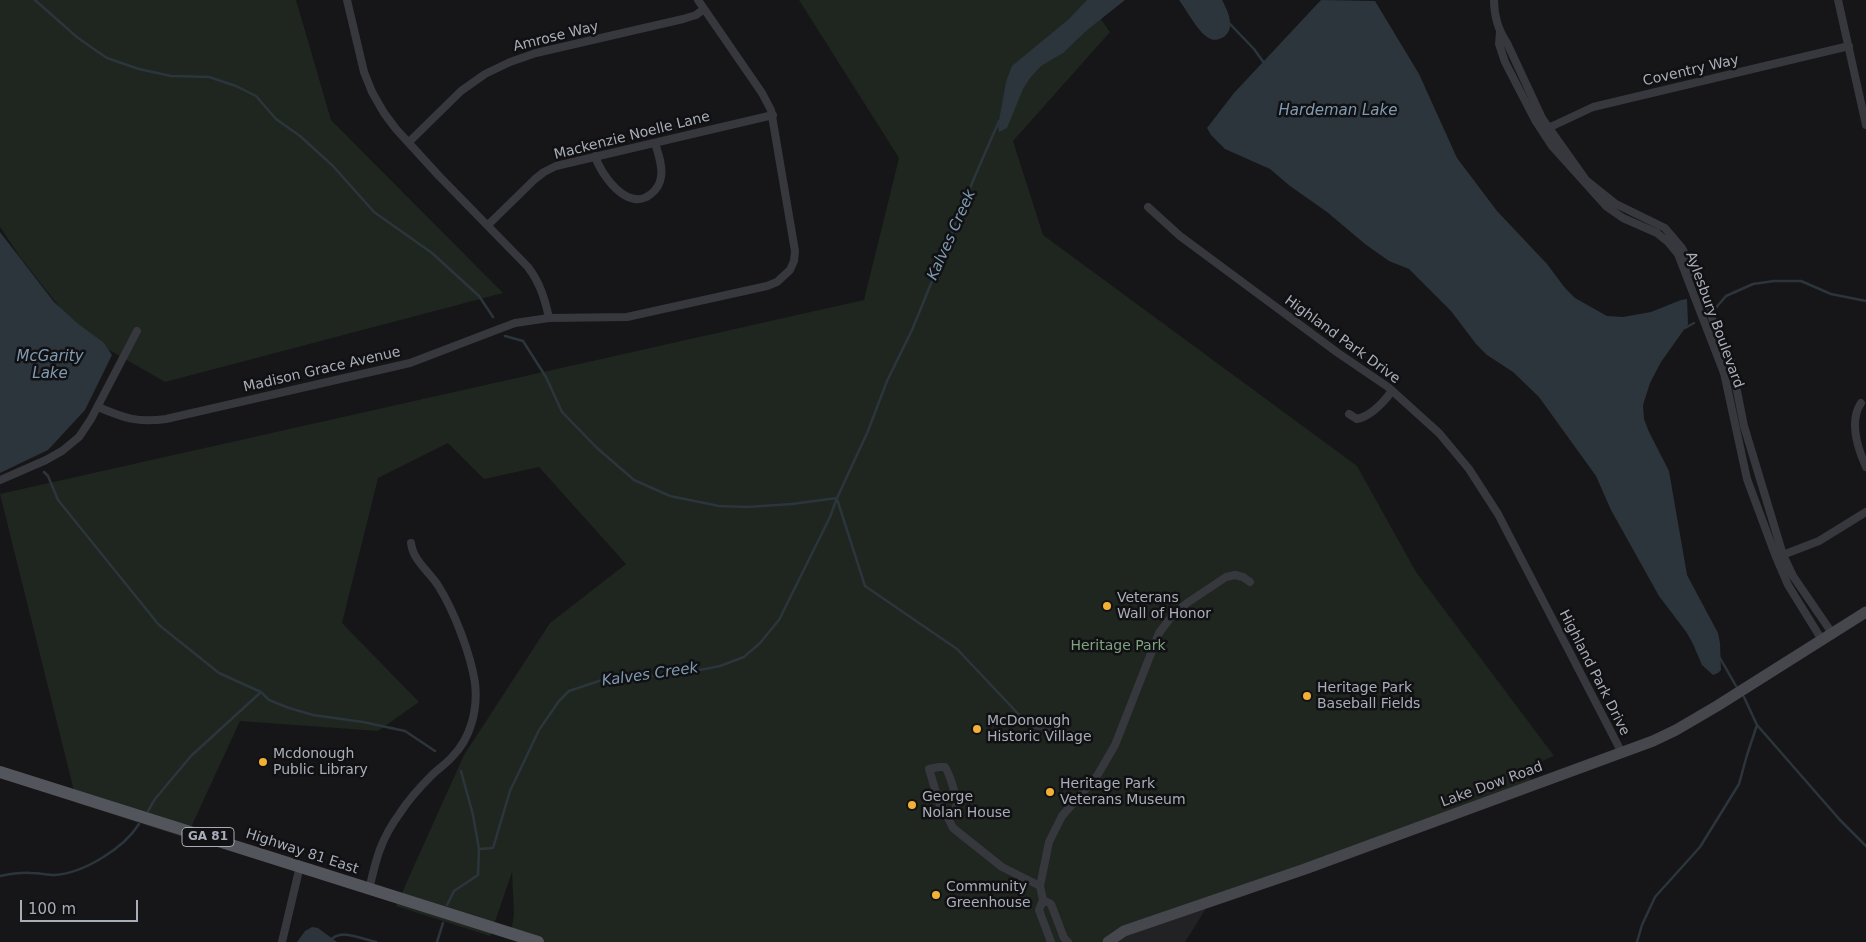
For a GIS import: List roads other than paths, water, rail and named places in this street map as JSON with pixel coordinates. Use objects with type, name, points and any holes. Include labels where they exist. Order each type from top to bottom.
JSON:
[{"type":"main road","name":"Highway 81 East","points":[[0,772],[538,942]]},
{"type":"street","points":[[347,0],[367,82],[384,113],[534,275],[544,295],[549,318]]},
{"type":"street","name":"Madison Grace Avenue","points":[[98,407],[135,421],[166,419],[410,363],[515,323],[549,318],[627,317],[767,286],[784,277],[794,261],[796,251],[773,115],[762,93],[698,0]]},
{"type":"street","name":"Aylesbury Boulevard","points":[[1494,0],[1495,16],[1500,32],[1499,44],[1505,62],[1545,129],[1586,180],[1616,204],[1664,228],[1682,248],[1704,293],[1714,324],[1731,361],[1744,426],[1788,585],[1822,640]]},
{"type":"street","points":[[1838,0],[1866,125]]},
{"type":"street","name":"Amrose Way","points":[[409,142],[461,91],[485,74],[510,62],[536,53],[683,19],[704,10]]},
{"type":"street","name":"Coventry Way","points":[[1545,129],[1592,107],[1849,46]]},
{"type":"street","name":"Mackenzie Noelle Lane","points":[[488,226],[544,172],[556,166],[773,115]]},
{"type":"street","name":"Aylesbury Boulevard","points":[[1545,129],[1552,146],[1607,207],[1619,216],[1650,229],[1661,236],[1678,254],[1724,373],[1747,479],[1779,556],[1832,633]]},
{"type":"street","points":[[595,156],[602,173],[619,191],[632,198],[643,198],[656,189],[661,178],[661,168],[655,143]]},
{"type":"street","name":"Highland Park Drive","points":[[1148,207],[1180,236],[1392,391],[1439,433],[1470,469],[1498,514],[1622,753]]},
{"type":"street","points":[[0,480],[46,460],[71,445],[85,429],[98,407],[137,332]]},
{"type":"street","points":[[1349,414],[1357,419],[1365,417],[1383,402],[1392,391]]},
{"type":"street","points":[[1861,403],[1855,414],[1855,425],[1859,448],[1866,467]]},
{"type":"street","points":[[1779,556],[1820,540],[1866,512]]},
{"type":"street","points":[[369,890],[376,855],[386,835],[415,793],[463,744],[476,708],[474,681],[456,618],[438,586],[417,559],[411,543]]},
{"type":"street","points":[[1051,942],[1039,910],[1043,900],[1040,886],[1049,842],[1062,816],[1097,776],[1115,745],[1159,634],[1171,617],[1187,603],[1226,577],[1235,575],[1243,577],[1250,582]]},
{"type":"street","name":"Lake Dow Road","points":[[1108,942],[1124,932],[1305,869],[1622,753],[1676,730],[1866,612]]},
{"type":"street","points":[[927,759],[942,812],[948,818],[953,828],[1002,867],[1040,886]]},
{"type":"street","points":[[930,769],[945,767],[948,772],[956,800],[956,808],[948,818]]},
{"type":"street","points":[[282,942],[300,866]]},
{"type":"street","points":[[1043,900],[1051,904],[1067,942]]},
{"type":"water","points":[[1087,0],[1125,0],[1086,31],[1063,53],[1041,66],[1023,89],[1007,128],[999,132],[998,126],[1006,82],[1012,66],[1069,19]]},
{"type":"water","points":[[1179,0],[1222,0],[1230,20],[1227,35],[1215,40],[1207,37],[1198,28]]},
{"type":"water","name":"Hardeman Lake","points":[[1321,0],[1375,1],[1419,74],[1457,158],[1497,211],[1547,264],[1575,298],[1607,316],[1623,317],[1651,312],[1687,299],[1688,324],[1661,362],[1650,383],[1643,405],[1644,419],[1669,471],[1687,575],[1718,633],[1721,670],[1718,673],[1713,675],[1702,665],[1687,633],[1659,596],[1611,510],[1596,476],[1539,397],[1513,372],[1487,355],[1476,344],[1451,311],[1409,269],[1389,261],[1365,244],[1327,212],[1290,186],[1270,169],[1225,149],[1211,135],[1207,128],[1234,93]]},
{"type":"water","name":"McGarity Lake","points":[[0,232],[54,302],[77,323],[104,343],[112,355],[85,410],[48,450],[0,473]]},
{"type":"water","points":[[312,927],[318,928],[337,942],[297,942],[305,931]]},
{"type":"waterway","points":[[35,0],[78,38],[107,58],[139,69],[171,76],[209,77],[236,86],[256,96],[276,119],[300,136],[333,166],[374,212],[432,253],[479,296],[493,317]]},
{"type":"waterway","points":[[1230,24],[1254,49],[1264,63]]},
{"type":"waterway","name":"Kalves Creek","points":[[479,849],[493,848],[510,791],[539,730],[559,701],[569,691],[602,680],[680,674],[720,666],[744,657],[760,643],[779,620],[830,517],[868,431],[887,381],[912,330],[999,121]]},
{"type":"waterway","points":[[1714,310],[1726,296],[1753,284],[1774,281],[1801,281],[1831,294],[1866,301]]},
{"type":"waterway","points":[[1685,328],[1694,323]]},
{"type":"waterway","points":[[505,336],[523,341],[546,377],[562,412],[597,448],[634,480],[670,496],[719,506],[747,507],[792,504],[837,498]]},
{"type":"waterway","points":[[44,472],[48,476],[58,500],[159,625],[219,673],[261,692],[269,700],[289,708],[313,715],[363,722],[405,731],[435,751]]},
{"type":"waterway","name":"Kalves Creek","points":[[837,499],[865,586],[957,649],[1025,721],[1035,728],[1089,734]]},
{"type":"waterway","points":[[1720,658],[1736,686]]},
{"type":"waterway","points":[[148,811],[155,799],[191,756],[261,692]]},
{"type":"waterway","points":[[1744,697],[1757,725],[1840,820],[1866,846]]},
{"type":"waterway","points":[[1637,942],[1642,925],[1655,897],[1700,847],[1739,784],[1757,725]]},
{"type":"waterway","points":[[447,905],[454,891],[478,875],[479,849],[473,815],[461,771]]},
{"type":"waterway","points":[[0,876],[23,873],[55,875],[78,870],[102,858],[124,842],[139,824]]},
{"type":"waterway","name":"Kalves Creek","points":[[437,942],[443,923]]},
{"type":"waterway","name":"Kalves Creek","points":[[329,942],[339,935],[351,935],[376,942]]},
{"type":"place","name":"Veterans Wall of Honor","points":[[1107,606]]},
{"type":"place","name":"Heritage Park Baseball Fields","points":[[1307,696]]},
{"type":"place","name":"McDonough Historic Village","points":[[977,729]]},
{"type":"place","name":"Mcdonough Public Library","points":[[263,762]]},
{"type":"place","name":"Heritage Park Veterans Museum","points":[[1050,792]]},
{"type":"place","name":"George Nolan House","points":[[912,805]]},
{"type":"place","name":"Community Greenhouse","points":[[936,895]]},
{"type":"park label","name":"Heritage Park","points":[[1118,646]]}]
